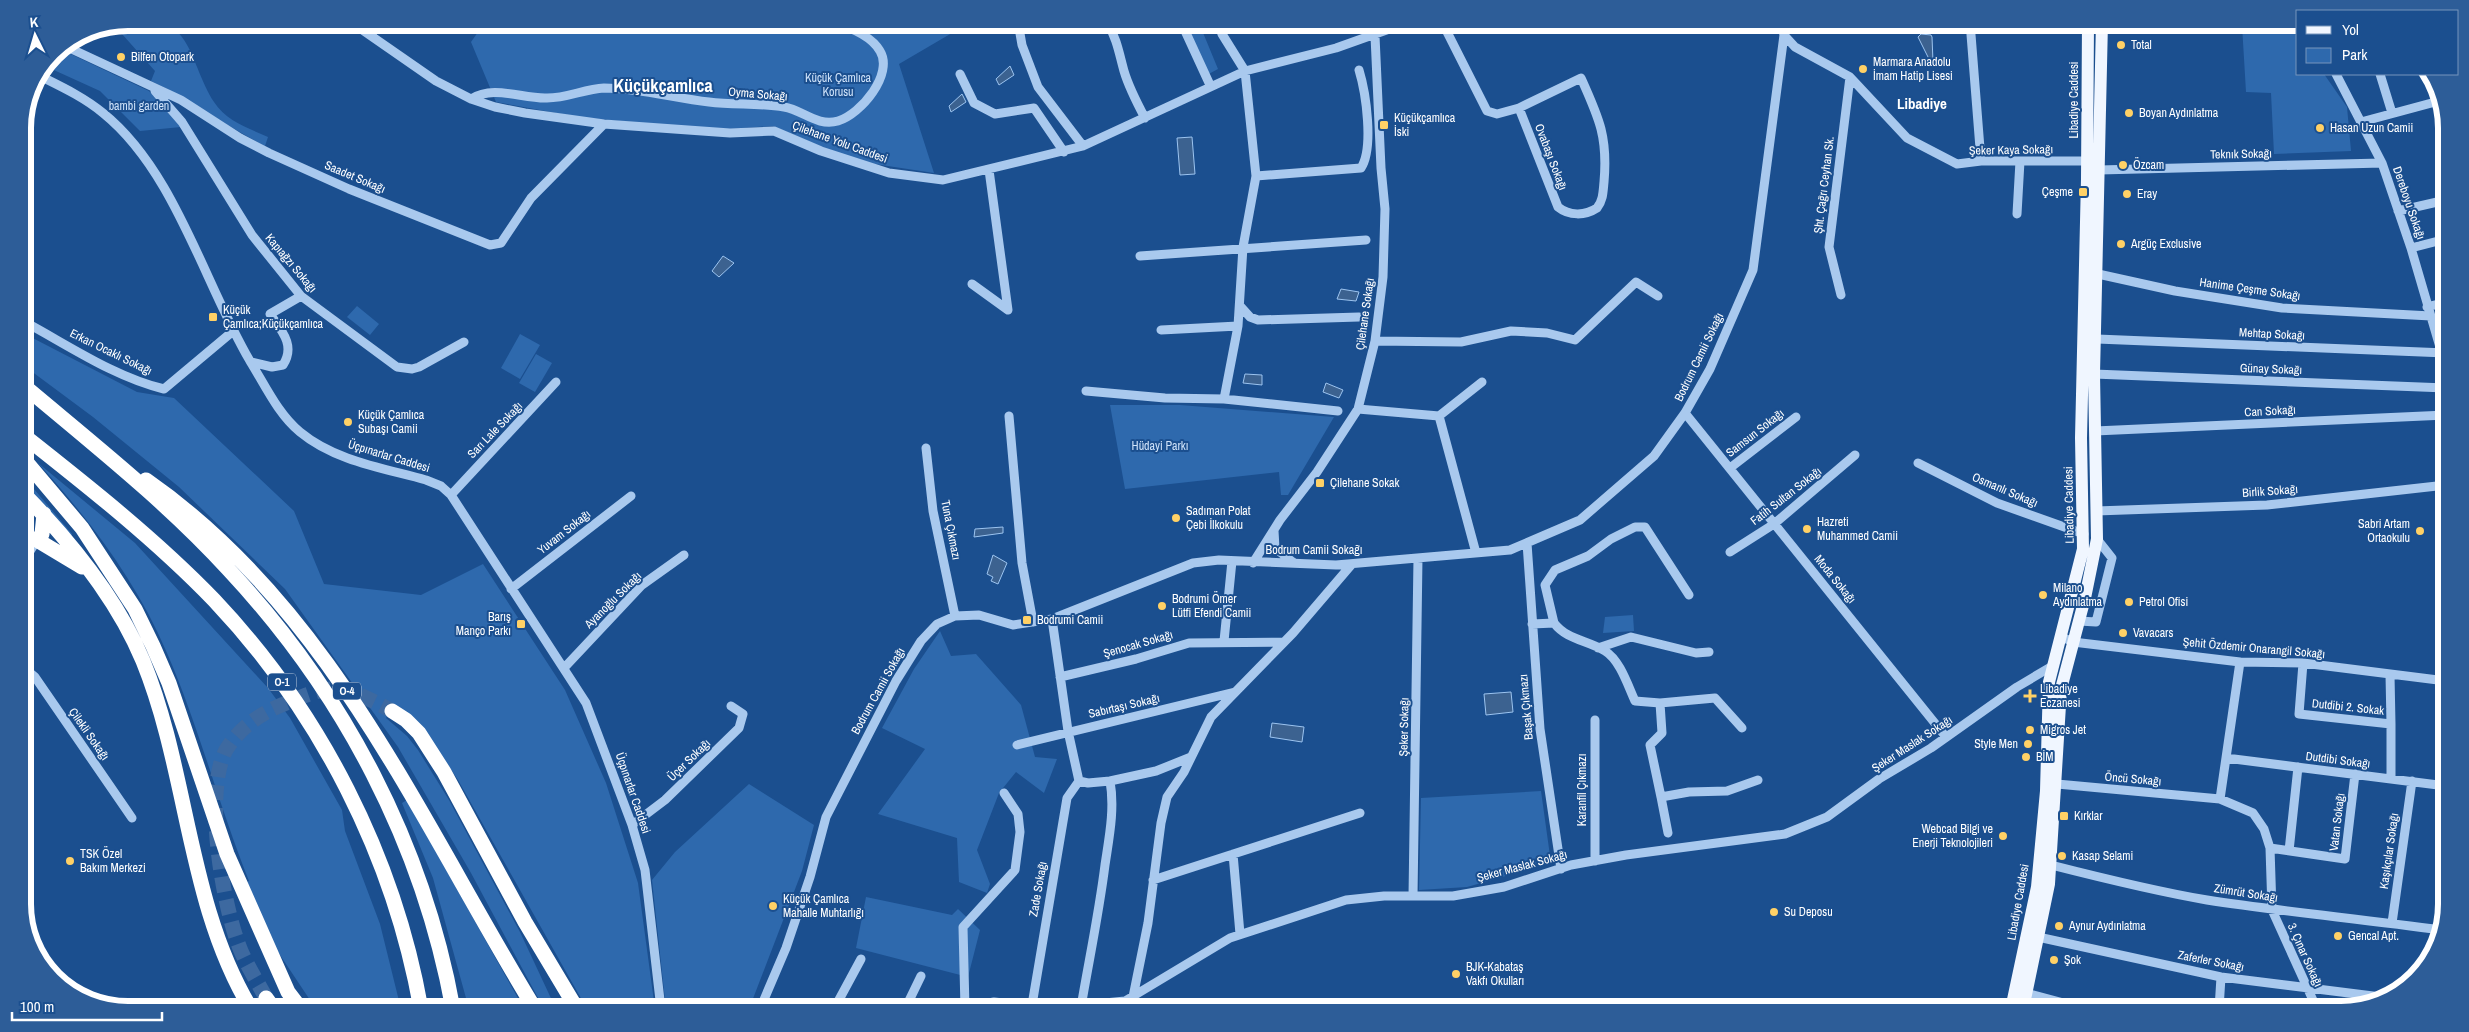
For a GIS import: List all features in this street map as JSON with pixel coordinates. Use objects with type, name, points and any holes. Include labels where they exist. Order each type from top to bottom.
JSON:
[{"type":"highway","name":"O-1","points":[[31,392],[174,515],[229,570],[277,624],[314,672],[346,722],[399,827],[416,870],[434,926],[451,1001]]},
{"type":"highway","name":"O-4","points":[[83,436],[183,506],[237,556],[285,610],[333,670],[372,729],[530,1001]]},
{"type":"highway","name":"O-1","points":[[31,441],[78,478],[182,569],[246,636],[288,689],[341,777],[368,834],[402,928],[419,1001]]},
{"type":"highway","points":[[31,467],[82,528],[135,609],[169,683],[227,854],[288,992],[294,1001]]},
{"type":"highway","points":[[31,501],[93,574],[130,632],[143,661],[169,748],[206,908],[224,955],[247,1001]]},
{"type":"highway","points":[[31,537],[42,534],[44,514]]},
{"type":"highway","points":[[31,538],[93,574]]},
{"type":"highway","points":[[392,710],[419,733],[444,772],[525,922],[573,1001]]},
{"type":"main road","name":"Libadiye Caddesi","points":[[2013,1001],[2037,887],[2051,788],[2067,640],[2083,549],[2082,438],[2088,31]]},
{"type":"main road","name":"Libadiye Caddesi","points":[[2025,1001],[2050,865],[2049,682],[2054,665],[2079,621],[2097,539],[2094,374],[2097,339],[2102,31]]},
{"type":"street","name":"Çilehane Yolu Caddesi","points":[[365,31],[428,76],[471,99],[490,105],[525,113],[604,124],[730,133],[774,131],[821,151],[889,173],[943,180],[1083,146],[1145,118],[1210,85],[1245,71],[1375,36],[1387,31]]},
{"type":"street","points":[[371,35],[374,31]]},
{"type":"street","name":"Oyma Sokağı","points":[[471,99],[480,93],[498,92],[518,97],[546,98],[589,90],[616,88],[717,103],[787,108],[820,122],[838,121],[859,109],[873,94],[883,65],[882,55],[873,42],[854,31]]},
{"type":"street","points":[[1020,31],[1022,45],[1038,87],[1083,146]]},
{"type":"street","points":[[1113,31],[1117,38],[1124,70],[1134,99],[1145,118]]},
{"type":"street","points":[[1185,31],[1210,85]]},
{"type":"street","points":[[1219,31],[1245,71],[1256,176],[1243,247],[1238,326],[1224,399]]},
{"type":"street","name":"Ovabaşı Sokağı","points":[[1447,31],[1487,111],[1497,114],[1519,108],[1580,78],[1599,122],[1606,155],[1602,198],[1597,208],[1569,214],[1558,207],[1519,108]]},
{"type":"street","points":[[1783,31],[1784,35]]},
{"type":"street","points":[[1971,31],[1981,161]]},
{"type":"street","name":"Şeker Kaya Sokağı","points":[[1784,35],[1795,47],[1850,76],[1907,138],[1957,164],[1981,161],[2087,161]]},
{"type":"street","name":"Bodrum Camii Sokağı","points":[[764,1001],[786,948],[810,877],[826,817],[896,681],[921,641],[937,624],[956,616],[979,615],[1013,625],[1052,619],[1193,563],[1232,560],[1254,563],[1352,564],[1510,550],[1580,520],[1654,456],[1685,413],[1710,369],[1753,270],[1784,35]]},
{"type":"street","name":"Çilehane Sokağı","points":[[1254,563],[1274,530],[1317,472],[1358,409],[1375,341],[1383,277],[1385,209],[1381,168],[1375,36]]},
{"type":"street","name":"Saadet Sokağı","points":[[72,49],[189,105],[240,138],[269,153],[349,189],[494,246],[501,243],[531,198],[604,124]]},
{"type":"street","points":[[1256,176],[1361,168],[1368,153],[1364,86],[1359,70]]},
{"type":"street","points":[[960,74],[974,103],[995,114],[1034,108],[1064,152]]},
{"type":"street","name":"Dereboyu Sokağı","points":[[2337,75],[2382,163],[2411,248],[2438,337]]},
{"type":"street","points":[[2380,75],[2392,113]]},
{"type":"street","name":"Şht. Çağrı Ceyhan Sk.","points":[[1841,295],[1830,247],[1850,76]]},
{"type":"street","name":"Üçpınarlar Caddesi","points":[[45,78],[71,91],[104,113],[134,143],[161,183],[196,251],[232,332],[277,407],[299,431],[326,450],[426,480],[441,486],[450,495],[586,702],[632,825],[645,870],[660,1001]]},
{"type":"street","name":"Kapıağzı Sokağı","points":[[151,87],[182,122],[252,235],[301,296],[397,367],[419,367],[464,342]]},
{"type":"street","points":[[490,105],[486,101],[488,97],[498,92]]},
{"type":"street","points":[[2361,122],[2434,102]]},
{"type":"street","points":[[2018,214],[2020,161]]},
{"type":"street","name":"Teknık Sokağı","points":[[2099,170],[2382,163]]},
{"type":"street","points":[[972,284],[1008,310],[989,170]]},
{"type":"street","points":[[2398,211],[2438,202]]},
{"type":"street","points":[[1140,256],[1243,247],[1366,240]]},
{"type":"street","points":[[2411,248],[2438,241]]},
{"type":"street","name":"Hanime Çeşme Sokağı","points":[[2098,274],[2175,290],[2282,308],[2429,312],[2438,307]]},
{"type":"street","points":[[1375,341],[1461,342],[1511,331],[1547,333],[1575,340],[1636,282],[1658,296]]},
{"type":"street","points":[[251,362],[272,367],[283,365],[289,350],[287,338],[270,314],[301,296]]},
{"type":"street","points":[[1240,307],[1250,317],[1258,320],[1359,317]]},
{"type":"street","name":"Erkan Ocaklı Sokağı","points":[[31,325],[120,373],[144,384],[164,389],[232,332]]},
{"type":"street","points":[[1161,330],[1238,326]]},
{"type":"street","name":"Mehtap Sokağı","points":[[2097,339],[2438,354]]},
{"type":"street","name":"Günay Sokağı","points":[[2094,374],[2438,388]]},
{"type":"street","name":"Sarı Lale Sokağı","points":[[450,495],[556,382]]},
{"type":"street","points":[[1358,409],[1439,416],[1482,382]]},
{"type":"street","points":[[1086,391],[1165,398],[1224,399],[1338,411]]},
{"type":"street","name":"Moda Sokağı","points":[[1685,413],[1946,738]]},
{"type":"street","name":"Can Sokağı","points":[[2095,431],[2438,415]]},
{"type":"street","points":[[1008,416],[1022,563],[1033,622]]},
{"type":"street","points":[[1439,416],[1476,553]]},
{"type":"street","name":"Samsun Sokağı","points":[[1730,468],[1796,417]]},
{"type":"street","name":"Tuna Çıkmazı","points":[[926,448],[933,511],[956,616]]},
{"type":"street","name":"Fatih Sultan Sokağı","points":[[1730,552],[1774,524],[1855,455]]},
{"type":"street","name":"Osmanlı Sokağı","points":[[1918,463],[1997,503],[2084,534]]},
{"type":"street","name":"Birlik Sokağı","points":[[2096,511],[2267,505],[2438,486]]},
{"type":"street","name":"Yuvam Sokağı","points":[[511,588],[632,496]]},
{"type":"street","points":[[1690,595],[1645,527],[1635,527],[1611,539],[1588,556],[1555,570],[1545,585],[1554,623],[1561,632],[1606,651],[1620,669],[1635,701],[1660,703],[1714,698],[1742,728]]},
{"type":"street","points":[[1274,530],[1275,548],[1294,564]]},
{"type":"street","points":[[2079,621],[2096,622],[2112,558],[2097,539]]},
{"type":"street","name":"Başak Çıkmazı","points":[[1527,543],[1540,729],[1560,869]]},
{"type":"street","name":"Ayanoğlu Sokağı","points":[[564,668],[642,585],[684,555]]},
{"type":"street","name":"Şeker Sokağı","points":[[1414,896],[1418,558]]},
{"type":"street","points":[[1224,641],[1232,560]]},
{"type":"street","points":[[1133,996],[1148,923],[1161,823],[1167,797],[1191,757],[1211,717],[1284,642],[1352,564]]},
{"type":"street","points":[[1052,619],[1068,731],[1079,781],[1088,784],[1110,781],[1156,771],[1191,757]]},
{"type":"street","points":[[1532,624],[1554,623]]},
{"type":"street","points":[[1598,648],[1631,637],[1696,653],[1709,652]]},
{"type":"street","name":"Şehit Özdemir Onarangil Sokağı","points":[[2067,640],[2240,662],[2303,663],[2438,680]]},
{"type":"street","name":"Şenocak Sokağı","points":[[1060,677],[1136,659],[1189,643],[1224,641],[1284,642]]},
{"type":"street","points":[[2220,799],[2240,662]]},
{"type":"street","name":"Dutdibi 2. Sokak","points":[[2303,663],[2299,714],[2391,724],[2392,779]]},
{"type":"street","name":"Şeker Maslak Sokağı","points":[[1125,1001],[1230,938],[1346,900],[1453,896],[1504,887],[1560,869],[1595,861],[1785,834],[1827,817],[1879,779],[1946,738],[2017,687],[2054,665]]},
{"type":"street","name":"Çilekli Sokağı","points":[[31,674],[132,818]]},
{"type":"street","points":[[2390,675],[2391,724]]},
{"type":"street","name":"Sabırtaşı Sokağı","points":[[1017,745],[1068,731],[1237,692]]},
{"type":"street","points":[[1660,703],[1662,732],[1650,745],[1668,833]]},
{"type":"street","name":"Üçer Sokağı","points":[[632,825],[665,800],[739,728],[743,714],[731,706]]},
{"type":"street","name":"Karanfil Çıkmazı","points":[[1595,720],[1595,861]]},
{"type":"street","name":"Dutdibi Sokağı","points":[[2226,758],[2438,785]]},
{"type":"street","points":[[2289,851],[2298,767]]},
{"type":"street","name":"Vatan Sokağı","points":[[2270,848],[2345,859],[2355,774]]},
{"type":"street","points":[[1661,797],[1689,792],[1727,791],[1758,780]]},
{"type":"street","name":"Zade Sokağı","points":[[1028,1001],[1067,798],[1079,781]]},
{"type":"street","points":[[1087,1001],[1111,828],[1113,795],[1110,781]]},
{"type":"street","name":"Kaşıkçılar Sokağı","points":[[2392,923],[2412,781]]},
{"type":"street","name":"Öncü Sokağı","points":[[2051,788],[2220,799],[2253,813],[2264,829],[2270,848],[2272,910]]},
{"type":"street","points":[[965,1001],[963,927],[1015,870],[1020,832],[1018,814],[1004,793]]},
{"type":"street","points":[[1154,880],[1360,813]]},
{"type":"street","points":[[1234,854],[1240,934]]},
{"type":"street","name":"Zümrüt Sokağı","points":[[2050,865],[2148,889],[2272,910],[2434,929]]},
{"type":"street","name":"3. Çınar Sokağı","points":[[2272,910],[2312,1001]]},
{"type":"street","name":"Zaferler Sokağı","points":[[2038,937],[2221,977],[2307,990],[2371,996]]},
{"type":"street","points":[[839,1001],[860,959]]},
{"type":"street","points":[[909,1001],[921,976]]},
{"type":"street","points":[[2220,1001],[2221,977]]},
{"type":"street","points":[[2026,994],[2052,1001]]},
{"type":"green space","points":[[123,31],[176,31],[185,41],[205,85],[219,109],[238,123],[268,137],[265,146],[151,81],[155,71],[122,34]]},
{"type":"green space","name":"Küçük Çamlıca Korusu","points":[[479,31],[955,31],[899,64],[934,173],[855,161],[773,126],[727,129],[661,125],[578,117],[496,102],[471,42]]},
{"type":"green space","points":[[1181,31],[1202,31],[1218,69],[1203,77]]},
{"type":"green space","points":[[2242,31],[2293,31],[2296,35],[2296,75],[2325,75],[2347,107],[2351,151],[2274,154],[2271,93],[2246,92]]},
{"type":"green space","name":"bambi garden","points":[[67,52],[149,91],[181,127],[140,131],[100,91],[51,69]]},
{"type":"green space","points":[[357,306],[379,324],[370,335],[347,317]]},
{"type":"green space","points":[[520,334],[540,345],[520,379],[501,368]]},
{"type":"green space","points":[[31,337],[137,392],[174,398],[294,511],[324,584],[421,595],[483,564],[565,690],[606,783],[638,883],[654,1001],[582,1001],[458,780],[434,744],[395,705],[386,718],[407,736],[418,750],[449,800],[520,932],[552,1001],[540,1001],[471,873],[398,747],[285,589],[179,487],[93,417],[31,371]]},
{"type":"green space","points":[[536,354],[552,363],[535,392],[519,383]]},
{"type":"green space","name":"Hüdayi Parkı","points":[[1110,405],[1180,405],[1334,417],[1288,495],[1281,495],[1279,472],[1125,489]]},
{"type":"green space","points":[[38,463],[135,543],[268,688],[290,718],[342,810],[345,831],[380,924],[399,1001],[311,1001],[276,949],[247,882],[249,881],[189,709],[155,627],[142,601],[111,553],[94,529]]},
{"type":"green space","points":[[31,485],[72,534],[70,538],[31,496]]},
{"type":"green space","points":[[31,512],[34,516],[33,527],[31,527]]},
{"type":"green space","points":[[1633,615],[1634,631],[1603,633],[1605,617]]},
{"type":"green space","points":[[940,631],[951,656],[976,654],[1021,705],[1035,757],[1057,759],[1044,793],[1016,772],[999,793],[977,850],[990,884],[987,893],[959,882],[957,838],[878,814],[925,749],[882,728],[914,669]]},
{"type":"green space","points":[[749,784],[814,825],[802,871],[752,1001],[665,1001],[652,880],[675,852]]},
{"type":"green space","points":[[1541,791],[1551,863],[1467,887],[1419,890],[1421,798]]},
{"type":"green space","points":[[407,800],[520,1001],[467,1001],[433,878],[402,803]]},
{"type":"green space","points":[[866,897],[952,915],[958,909],[980,930],[968,977],[856,948]]},
{"type":"shaded area","points":[[1921,34],[1931,35],[1932,37],[1933,62],[1931,63],[1918,37]]},
{"type":"shaded area","points":[[1010,66],[1014,75],[999,85],[996,79]]},
{"type":"shaded area","points":[[962,94],[966,102],[951,112],[949,106]]},
{"type":"shaded area","points":[[1192,137],[1195,174],[1180,175],[1177,138]]},
{"type":"shaded area","points":[[723,256],[734,263],[719,277],[712,271]]},
{"type":"shaded area","points":[[1341,289],[1359,292],[1356,301],[1337,299]]},
{"type":"shaded area","points":[[1245,374],[1262,375],[1262,385],[1243,383]]},
{"type":"shaded area","points":[[1326,383],[1343,390],[1339,398],[1323,392]]},
{"type":"shaded area","points":[[1003,527],[1003,533],[974,537],[975,529]]},
{"type":"shaded area","points":[[993,555],[1007,563],[998,584],[991,581],[993,577],[987,574]]},
{"type":"shaded area","points":[[1511,692],[1513,712],[1486,715],[1484,694]]},
{"type":"shaded area","points":[[1272,723],[1304,727],[1302,742],[1270,737]]},
{"type":"tunnel","points":[[266,998],[241,951],[234,932],[222,880],[218,850],[216,794],[219,769],[226,750],[237,735],[251,722],[284,704],[319,691],[338,689],[354,693],[392,711]]},
{"type":"place","name":"Total","points":[[2121,45]]},
{"type":"place","name":"Bilfen Otopark","points":[[121,57]]},
{"type":"place","name":"Marmara Anadolu İmam Hatip Lisesi","points":[[1863,69]]},
{"type":"place","name":"Boyan Aydınlatma","points":[[2129,113]]},
{"type":"place","name":"Küçükçamlıca İski","points":[[1384,125]]},
{"type":"place","name":"Hasan Uzun Camii","points":[[2320,128]]},
{"type":"place","name":"Özcam","points":[[2123,165]]},
{"type":"place","name":"Çeşme","points":[[2083,192]]},
{"type":"place","name":"Eray","points":[[2127,194]]},
{"type":"place","name":"Argüç Exclusive","points":[[2121,244]]},
{"type":"place","name":"Küçük Çamlıca;Küçükçamlıca","points":[[213,317]]},
{"type":"place","name":"Küçük Çamlıca Subaşı Camii","points":[[348,422]]},
{"type":"place","name":"Çilehane Sokak","points":[[1320,483]]},
{"type":"place","name":"Sadıman Polat Çebi İlkokulu","points":[[1176,518]]},
{"type":"place","name":"Hazreti Muhammed Camii","points":[[1807,529]]},
{"type":"place","name":"Sabri Artam Ortaokulu","points":[[2420,531]]},
{"type":"place","name":"Milano Aydınlatma","points":[[2043,595]]},
{"type":"place","name":"Petrol Ofisi","points":[[2129,602]]},
{"type":"place","name":"Bodrumi Ömer Lütfi Efendi Camii","points":[[1162,606]]},
{"type":"place","name":"Bodrumi Camii","points":[[1027,620]]},
{"type":"place","name":"Barış Manço Parkı","points":[[521,624]]},
{"type":"place","name":"Vavacars","points":[[2123,633]]},
{"type":"place","name":"Libadiye Eczanesi","points":[[2030,696]]},
{"type":"place","name":"Migros Jet","points":[[2030,730]]},
{"type":"place","name":"Style Men","points":[[2028,744]]},
{"type":"place","name":"BİM","points":[[2026,757]]},
{"type":"place","name":"Kırklar","points":[[2064,816]]},
{"type":"place","name":"Webcad Bilgi ve Enerji Teknolojileri","points":[[2003,836]]},
{"type":"place","name":"Kasap Selami","points":[[2062,856]]},
{"type":"place","name":"TSK Özel Bakım Merkezi","points":[[70,861]]},
{"type":"place","name":"Küçük Çamlıca Mahalle Muhtarlığı","points":[[773,906]]},
{"type":"place","name":"Su Deposu","points":[[1774,912]]},
{"type":"place","name":"Aynur Aydınlatma","points":[[2059,926]]},
{"type":"place","name":"Gencal Apt.","points":[[2338,936]]},
{"type":"place","name":"Şok","points":[[2054,960]]},
{"type":"place","name":"BJK-Kabataş Vakfı Okulları","points":[[1456,974]]},
{"type":"district","name":"Küçükçamlıca","points":[[663,85]]},
{"type":"district","name":"Libadiye","points":[[1922,103]]}]
